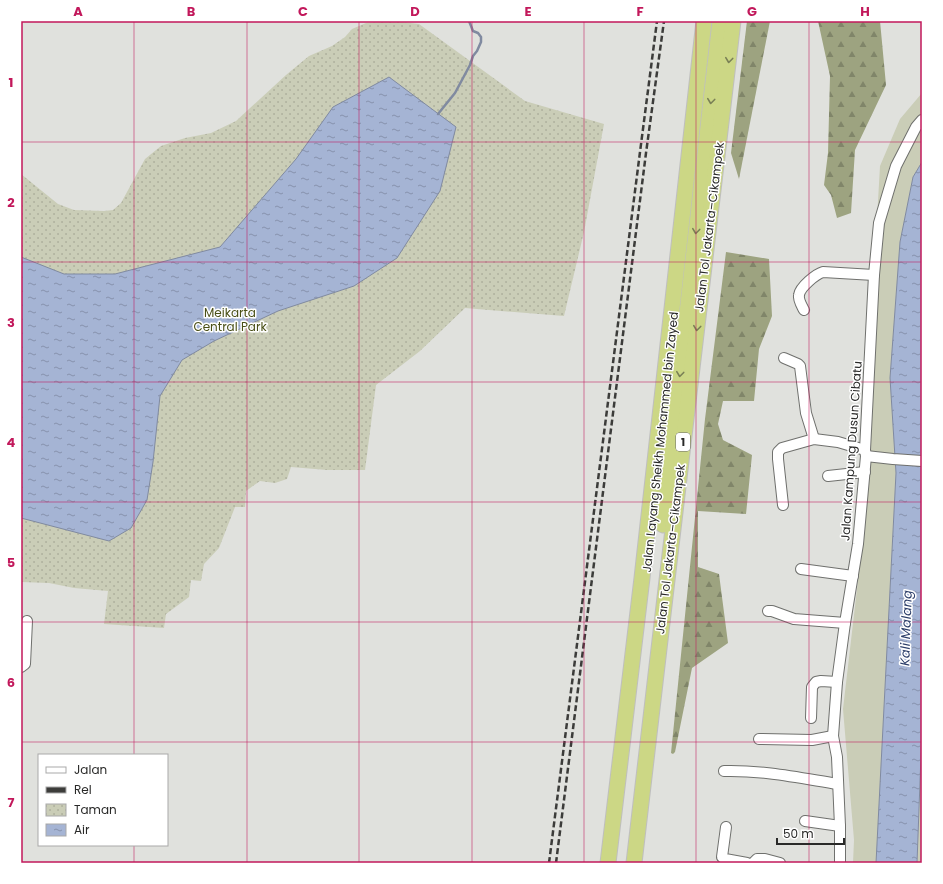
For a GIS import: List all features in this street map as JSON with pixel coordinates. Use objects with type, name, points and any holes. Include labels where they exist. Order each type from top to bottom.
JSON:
[{"type":"highway","name":"Jalan Tol Jakarta–Cikampek","points":[[608,863],[644,562],[704,21]]},
{"type":"highway","name":"Jalan Layang Sheikh Mohammed bin Zayed","points":[[612,863],[708,21]]},
{"type":"highway","name":"Jalan Layang Sheikh Mohammed bin Zayed","points":[[624,863],[720,21]]},
{"type":"highway","name":"Jalan Tol Jakarta–Cikampek","points":[[634,863],[733,21]]},
{"type":"street","name":"Jalan Kampung Dusun Cibatu","points":[[840,863],[837,758],[833,736],[837,682],[858,544],[865,472],[874,275],[879,223],[896,166],[916,127],[922,120]]},
{"type":"street","points":[[804,310],[799,294],[815,276],[823,272],[874,275]]},
{"type":"street","points":[[784,358],[800,366],[806,413],[814,439]]},
{"type":"street","points":[[783,505],[778,452],[782,448],[814,439],[838,442],[866,453],[893,460],[922,461]]},
{"type":"street","points":[[828,476],[865,472]]},
{"type":"street","points":[[801,569],[853,576]]},
{"type":"street","points":[[768,611],[794,618],[845,623]]},
{"type":"street","points":[[21,667],[25,664],[27,620]]},
{"type":"street","points":[[811,718],[812,686],[816,682],[821,681],[837,682]]},
{"type":"street","points":[[759,739],[812,740],[833,736]]},
{"type":"street","points":[[724,771],[741,770],[769,772],[838,784]]},
{"type":"street","points":[[805,822],[840,826]]},
{"type":"street","points":[[726,827],[722,857],[725,859],[747,863]]},
{"type":"street","points":[[753,863],[757,859],[765,859],[780,863]]},
{"type":"green space","name":"Meikarta Central Park","points":[[393,21],[419,24],[525,101],[604,124],[584,232],[564,316],[465,308],[420,351],[376,385],[365,470],[327,470],[291,467],[287,479],[275,483],[260,481],[246,491],[245,507],[235,507],[219,548],[204,564],[201,581],[191,580],[189,597],[166,614],[164,628],[104,624],[108,591],[74,588],[49,583],[21,582],[21,174],[58,204],[74,210],[113,210],[121,203],[145,159],[161,146],[185,138],[211,133],[236,121],[309,56],[332,46],[345,37],[352,29],[366,23]]},
{"type":"green space","points":[[747,21],[770,21],[739,179],[731,153]]},
{"type":"green space","points":[[818,21],[880,21],[886,85],[855,150],[851,213],[837,218],[831,195],[824,185],[828,153],[830,76]]},
{"type":"green space","points":[[922,93],[922,162],[913,177],[900,242],[890,378],[896,473],[876,863],[853,863],[854,840],[843,709],[868,495],[874,272],[880,166],[900,119]]},
{"type":"green space","points":[[726,252],[769,259],[772,316],[759,349],[754,401],[723,401],[718,424],[723,440],[752,455],[746,514],[698,511],[698,567],[719,574],[728,643],[692,668],[675,752],[673,754],[671,753],[705,419]]},
{"type":"green space","points":[[922,729],[922,863],[917,863]]},
{"type":"water","points":[[389,77],[456,127],[440,191],[397,258],[354,286],[278,311],[214,341],[182,360],[160,396],[153,462],[147,500],[131,528],[109,541],[21,518],[21,257],[64,274],[115,274],[220,247],[296,159],[333,107]]},
{"type":"water","name":"Kali Malang","points":[[922,162],[922,728],[917,863],[876,863],[896,473],[890,378],[900,242],[913,177]]},
{"type":"waterway","points":[[438,114],[455,93],[481,42],[481,37],[478,33],[473,31],[469,21]]},
{"type":"railway","points":[[549,863],[657,21]]},
{"type":"railway","points":[[556,863],[664,21]]}]
